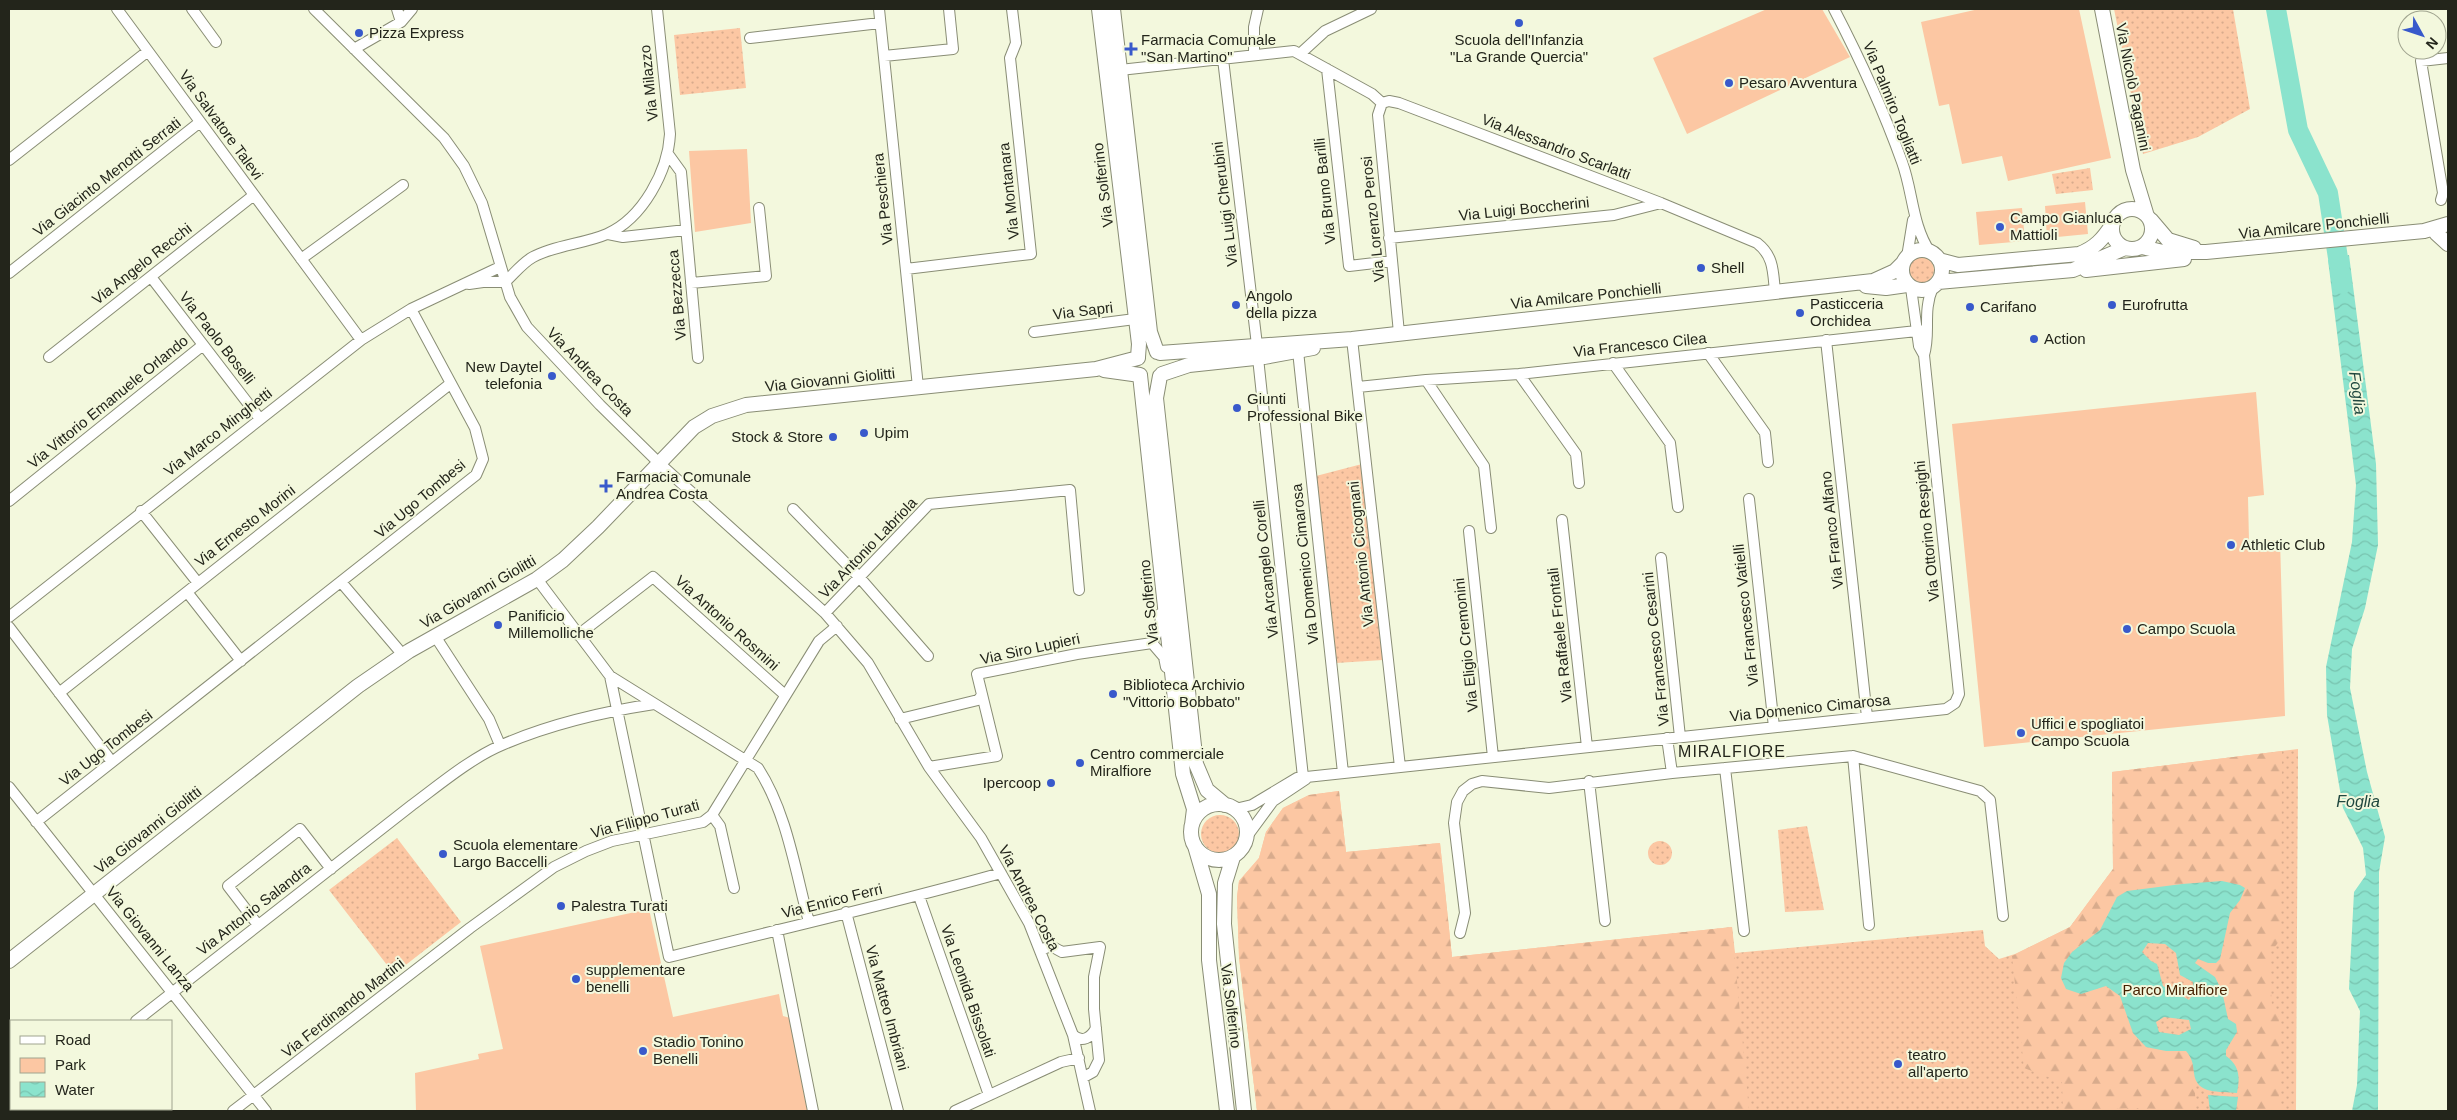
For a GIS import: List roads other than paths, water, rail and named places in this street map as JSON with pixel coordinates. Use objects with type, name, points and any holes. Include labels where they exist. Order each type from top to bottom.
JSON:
[{"type":"main road","name":"Via Solferino","points":[[1099,9],[1135,319],[1138,358],[1136,367],[1140,375],[1183,774],[1194,809],[1191,832],[1209,894],[1209,960],[1227,1111]]},
{"type":"main road","name":"Via Solferino","points":[[1113,9],[1150,332],[1165,363],[1156,398],[1196,764],[1207,790],[1245,820],[1248,834],[1243,848],[1233,857],[1225,883],[1224,924],[1244,1111]]},
{"type":"main road","name":"Via Nicolò Paganini","points":[[2102,9],[2133,170],[2148,217]]},
{"type":"main road","name":"Via Nicolò Paganini","points":[[2122,211],[2130,195],[2133,170]]},
{"type":"main road","points":[[2122,211],[2135,208],[2148,217],[2152,226],[2151,238],[2142,246]]},
{"type":"main road","name":"Via Amilcare Ponchielli","points":[[1161,375],[1189,365],[1258,351],[1399,333],[1873,281],[1895,271],[1905,260],[1918,251],[1958,265],[2079,254],[2103,239],[2114,219],[2122,211]]},
{"type":"main road","name":"Via Amilcare Ponchielli","points":[[2148,217],[2168,240],[2206,252]]},
{"type":"main road","name":"Via Amilcare Ponchielli","points":[[1823,287],[1868,286],[1886,288],[1909,286],[1922,290],[1935,285],[2072,270],[2125,248],[2136,249],[2142,246],[2163,252],[2206,252],[2436,232],[2448,224]]},
{"type":"main road","points":[[2112,225],[2114,239],[2125,248]]},
{"type":"main road","points":[[2436,232],[2448,244]]},
{"type":"main road","points":[[2072,270],[2176,261],[2206,252]]},
{"type":"main road","points":[[1934,256],[1941,271],[1935,285]]},
{"type":"main road","points":[[1905,260],[1902,275],[1909,286]]},
{"type":"main road","name":"Via Amilcare Ponchielli","points":[[1159,353],[1298,351],[1352,339]]},
{"type":"main road","points":[[1138,358],[1149,350],[1159,353]]},
{"type":"main road","name":"Via Giovanni Giolitti","points":[[9,961],[358,686],[403,655],[537,579],[585,539],[694,427],[712,416],[746,405],[1096,369],[1138,358]]},
{"type":"main road","name":"Via Giovanni Giolitti","points":[[1096,369],[1140,375]]},
{"type":"main road","points":[[1140,375],[1148,379],[1161,375]]},
{"type":"main road","points":[[1192,825],[1202,811],[1217,804],[1230,807]]},
{"type":"main road","points":[[1195,846],[1208,858],[1216,860],[1233,857]]},
{"type":"street","name":"Via Salvatore Talevi","points":[[117,9],[361,340]]},
{"type":"street","points":[[192,9],[216,42]]},
{"type":"street","name":"Via Andrea Costa","points":[[314,9],[444,138],[464,166],[482,203],[500,267],[516,312],[526,327],[581,386],[659,463],[825,613],[868,663],[929,767],[981,838],[1029,923],[1074,1035],[1090,1111]]},
{"type":"street","points":[[397,9],[401,22]]},
{"type":"street","points":[[354,49],[401,22],[412,9]]},
{"type":"street","name":"Via Milazzo","points":[[505,282],[534,256],[608,234],[631,217],[661,176],[668,154],[670,134],[657,9]]},
{"type":"street","name":"Via Peschiera","points":[[878,9],[918,387]]},
{"type":"street","points":[[884,56],[953,49],[948,9]]},
{"type":"street","name":"Via Montanara","points":[[906,269],[1031,254],[1010,58],[1016,43],[1012,9]]},
{"type":"street","points":[[1254,55],[1254,27],[1258,9]]},
{"type":"street","points":[[1301,53],[1325,31],[1370,9]]},
{"type":"street","name":"Via Palmiro Togliatti","points":[[1834,9],[1867,75],[1891,133],[1906,176],[1921,239],[1934,256]]},
{"type":"street","points":[[750,38],[880,23]]},
{"type":"street","points":[[1120,70],[1285,51],[1301,53],[1372,94],[1382,104]]},
{"type":"street","points":[[9,160],[148,52]]},
{"type":"street","points":[[2440,200],[2443,193],[2421,61],[2448,58]]},
{"type":"street","name":"Via Luigi Cherubini","points":[[1224,59],[1258,351]]},
{"type":"street","name":"Via Bruno Barilli","points":[[1327,69],[1349,266],[1392,261]]},
{"type":"street","name":"Via Alessandro Scarlatti","points":[[1382,104],[1388,101],[1399,103],[1661,203],[1757,243],[1766,250],[1772,260],[1775,292]]},
{"type":"street","name":"Via Lorenzo Perosi","points":[[1382,104],[1378,115],[1399,333]]},
{"type":"street","name":"Via Giacinto Menotti Serrati","points":[[9,273],[200,122]]},
{"type":"street","points":[[668,154],[680,172],[686,230]]},
{"type":"street","points":[[301,259],[403,185]]},
{"type":"street","name":"Via Angelo Recchi","points":[[50,357],[254,195]]},
{"type":"street","name":"Via Luigi Boccherini","points":[[1389,238],[1614,215],[1661,203]]},
{"type":"street","points":[[691,283],[766,276],[759,208]]},
{"type":"street","name":"Via Palmiro Togliatti","points":[[1905,260],[1914,212]]},
{"type":"street","name":"Via Milazzo","points":[[608,234],[622,238],[686,230]]},
{"type":"street","name":"Via Bezzecca","points":[[686,230],[698,358]]},
{"type":"street","name":"Via Marco Minghetti","points":[[9,617],[361,340],[411,309],[500,267]]},
{"type":"street","name":"Via Paolo Boselli","points":[[151,277],[260,418]]},
{"type":"street","name":"Via Marco Minghetti","points":[[456,287],[483,282],[505,282]]},
{"type":"street","name":"Via Ottorino Respighi","points":[[1921,330],[1926,303],[1935,285]]},
{"type":"street","name":"Via Ottorino Respighi","points":[[1909,286],[1927,346],[1924,355],[1959,694],[1955,703]]},
{"type":"street","name":"Via Ugo Tombesi","points":[[36,822],[476,475],[483,459],[476,428],[450,384],[411,309]]},
{"type":"street","name":"Via Sapri","points":[[1034,332],[1135,319]]},
{"type":"street","name":"Via Francesco Cilea","points":[[1358,387],[1426,380],[1519,374],[1921,330]]},
{"type":"street","name":"Via Antonio Cicognani","points":[[1352,339],[1400,767]]},
{"type":"street","name":"Via Franco Alfano","points":[[1826,340],[1868,717]]},
{"type":"street","name":"Via Vittorio Emanuele Orlando","points":[[9,501],[203,345]]},
{"type":"street","name":"Via Arcangelo Corelli","points":[[1258,351],[1306,777]]},
{"type":"street","name":"Via Domenico Cimarosa","points":[[1298,351],[1343,773]]},
{"type":"street","points":[[1708,354],[1764,433],[1768,462]]},
{"type":"street","points":[[1613,363],[1670,443],[1678,507]]},
{"type":"street","points":[[1519,374],[1576,454],[1579,483]]},
{"type":"street","points":[[1426,380],[1484,466],[1491,528]]},
{"type":"street","name":"Via Ernesto Morini","points":[[59,693],[450,384]]},
{"type":"street","name":"Via Antonio Labriola","points":[[825,613],[929,504],[1070,490],[1079,590]]},
{"type":"street","name":"Via Francesco Vatielli","points":[[1749,499],[1774,727]]},
{"type":"street","points":[[793,509],[860,578],[928,656]]},
{"type":"street","points":[[142,511],[198,583]]},
{"type":"street","name":"Via Raffaele Frontali","points":[[1562,520],[1587,747]]},
{"type":"street","name":"Via Eligio Cremonini","points":[[1469,530],[1493,757]]},
{"type":"street","name":"Via Francesco Cesarini","points":[[1661,558],[1680,737]]},
{"type":"street","points":[[1161,559],[1156,581],[1161,625],[1152,643],[1164,657],[1170,707],[1179,730]]},
{"type":"street","name":"Via Antonio Rosmini","points":[[578,635],[653,577],[785,695]]},
{"type":"street","points":[[537,579],[610,676],[758,768],[771,788],[780,810],[809,922]]},
{"type":"street","points":[[341,582],[403,655]]},
{"type":"street","points":[[187,592],[241,661]]},
{"type":"street","name":"Via Filippo Turati","points":[[470,928],[554,867],[586,851],[612,841],[703,822],[712,815],[819,641],[837,626]]},
{"type":"street","points":[[9,627],[112,762]]},
{"type":"street","points":[[435,636],[488,719],[500,745]]},
{"type":"street","name":"Via Siro Lupieri","points":[[929,767],[997,756],[977,674],[1077,654],[1152,643]]},
{"type":"street","points":[[610,676],[643,835]]},
{"type":"street","points":[[900,719],[978,700],[982,695]]},
{"type":"street","name":"Via Domenico Cimarosa","points":[[1230,807],[1252,804],[1288,781],[1306,777],[1946,709],[1955,703]]},
{"type":"street","name":"Via Antonio Salandra","points":[[137,1020],[449,777],[500,745],[562,724],[618,710],[654,704]]},
{"type":"street","points":[[1667,738],[1672,773]]},
{"type":"street","points":[[1853,756],[1869,925]]},
{"type":"street","points":[[1460,933],[1464,913],[1454,823],[1457,802],[1463,791],[1472,784],[1482,781],[1549,788],[1672,773],[1853,756],[1980,791],[1990,800],[2003,916]]},
{"type":"street","points":[[1724,768],[1744,931]]},
{"type":"street","name":"Via Domenico Cimarosa","points":[[1248,834],[1273,801],[1306,777]]},
{"type":"street","points":[[1589,782],[1606,920]]},
{"type":"street","name":"Via Giovanni Lanza","points":[[9,787],[266,1111]]},
{"type":"street","points":[[712,815],[720,826],[734,888]]},
{"type":"street","points":[[258,925],[228,886],[300,830],[331,869]]},
{"type":"street","name":"Via Enrico Ferri","points":[[643,835],[669,957],[846,912],[919,896],[1001,873]]},
{"type":"street","name":"Via Leonida Bissolati","points":[[919,896],[989,1095]]},
{"type":"street","name":"Via Matteo Imbriani","points":[[846,912],[898,1111]]},
{"type":"street","name":"Via Ferdinando Martini","points":[[233,1111],[470,928]]},
{"type":"street","points":[[777,930],[813,1111]]},
{"type":"street","points":[[1040,950],[1051,946],[1062,952],[1100,947],[1094,977],[1097,1067],[1084,1077]]},
{"type":"street","points":[[1074,1035],[1080,1039],[1085,1039],[1090,1037],[1096,1028]]},
{"type":"street","points":[[955,1111],[1061,1062],[1079,1058]]},
{"type":"water","name":"Foglia","points":[[2349,255],[2376,464],[2378,545],[2365,608],[2352,649],[2350,688],[2367,772],[2385,837],[2379,872],[2378,1111],[2352,1111],[2357,1085],[2360,1011],[2349,989],[2354,892],[2366,875],[2363,848],[2343,808],[2327,715],[2326,667],[2352,542],[2356,485],[2328,260]]},
{"type":"water","points":[[2222,881],[2245,888],[2240,900],[2230,913],[2220,959],[2216,963],[2208,963],[2198,959],[2195,963],[2215,977],[2222,991],[2228,1019],[2236,1024],[2237,1032],[2226,1050],[2226,1056],[2234,1064],[2238,1072],[2237,1093],[2216,1092],[2199,1085],[2192,1061],[2186,1051],[2166,1051],[2146,1047],[2133,1033],[2120,996],[2106,986],[2081,994],[2066,989],[2061,978],[2064,963],[2072,952],[2100,930],[2117,897],[2127,891]],"holes":[[[2148,943],[2165,944],[2176,953],[2180,975],[2193,982],[2194,993],[2189,1000],[2163,986],[2157,964],[2142,952]],[[2164,1017],[2189,1020],[2191,1029],[2179,1035],[2159,1032],[2156,1022]]]},
{"type":"water","points":[[2208,1095],[2238,1097],[2236,1111],[2210,1111]]},
{"type":"waterway","name":"Foglia","points":[[2276,9],[2298,130],[2328,193],[2342,284]]},
{"type":"place","name":"Scuola dell'Infanzia \"La Grande Quercia\"","points":[[1519,23]]},
{"type":"place","name":"Pizza Express","points":[[359,33]]},
{"type":"place","name":"Farmacia Comunale \"San Martino\"","points":[[1131,49]]},
{"type":"place","name":"Pesaro Avventura","points":[[1729,83]]},
{"type":"place","name":"Campo Gianluca Mattioli","points":[[2000,227]]},
{"type":"place","name":"Shell","points":[[1701,268]]},
{"type":"place","name":"Angolo della pizza","points":[[1236,305]]},
{"type":"place","name":"Eurofrutta","points":[[2112,305]]},
{"type":"place","name":"Carifano","points":[[1970,307]]},
{"type":"place","name":"Pasticceria Orchidea","points":[[1800,313]]},
{"type":"place","name":"Action","points":[[2034,339]]},
{"type":"place","name":"New Daytel telefonia","points":[[552,376]]},
{"type":"place","name":"Giunti Professional Bike","points":[[1237,408]]},
{"type":"place","name":"Upim","points":[[864,433]]},
{"type":"place","name":"Stock & Store","points":[[833,437]]},
{"type":"place","name":"Farmacia Comunale Andrea Costa","points":[[606,486]]},
{"type":"place","name":"Athletic Club","points":[[2231,545]]},
{"type":"place","name":"Panificio Millemolliche","points":[[498,625]]},
{"type":"place","name":"Campo Scuola","points":[[2127,629]]},
{"type":"place","name":"Biblioteca Archivio \"Vittorio Bobbato\"","points":[[1113,694]]},
{"type":"place","name":"Uffici e spogliatoi Campo Scuola","points":[[2021,733]]},
{"type":"place","name":"Centro commerciale Miralfiore","points":[[1080,763]]},
{"type":"place","name":"Ipercoop","points":[[1051,783]]},
{"type":"place","name":"Scuola elementare Largo Baccelli","points":[[443,854]]},
{"type":"place","name":"Palestra Turati","points":[[561,906]]},
{"type":"place","name":"supplementare benelli","points":[[576,979]]},
{"type":"place","name":"Stadio Tonino Benelli","points":[[643,1051]]},
{"type":"place","name":"teatro all'aperto","points":[[1898,1064]]},
{"type":"district","name":"MIRALFIORE","points":[[1732,751]]},
{"type":"park label","name":"Parco Miralfiore","points":[[2175,990]]}]
